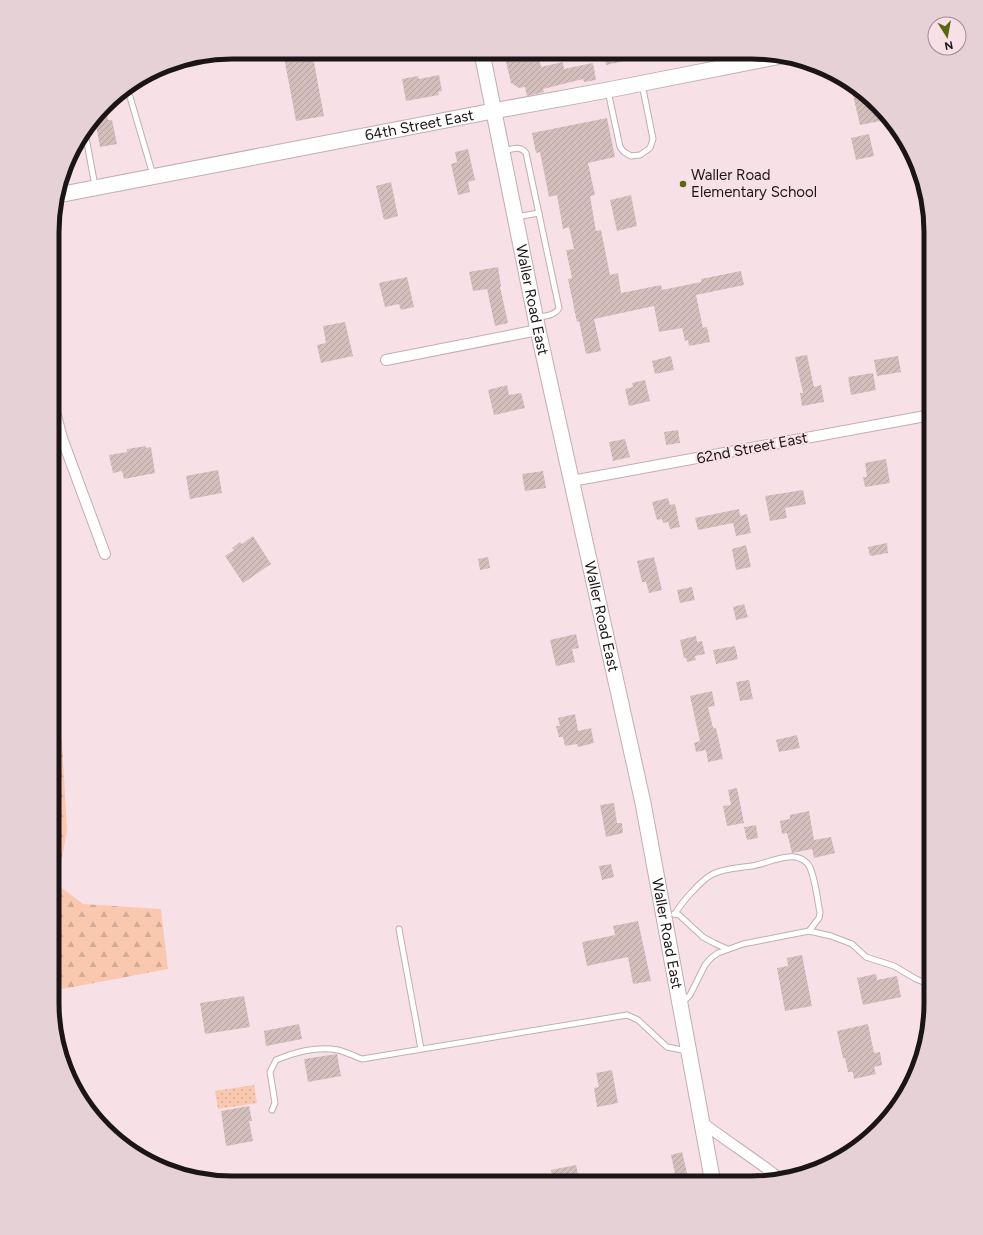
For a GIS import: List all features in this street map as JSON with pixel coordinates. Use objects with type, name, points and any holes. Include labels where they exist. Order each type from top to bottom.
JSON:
[{"type":"street","name":"Waller Road East","points":[[483,59],[537,324],[643,803],[670,915],[681,1004],[712,1176]]},
{"type":"street","name":"64th Street East","points":[[63,194],[765,59]]},
{"type":"street","points":[[386,360],[537,324]]},
{"type":"street","name":"62nd Street East","points":[[572,481],[924,416]]},
{"type":"street","points":[[59,427],[105,554]]},
{"type":"street","points":[[703,1124],[752,1156],[775,1175]]},
{"type":"lane","points":[[608,90],[620,147],[624,152],[631,156],[640,155],[650,148],[653,139],[642,84]]},
{"type":"lane","points":[[128,94],[153,176]]},
{"type":"lane","points":[[86,140],[95,188]]},
{"type":"lane","points":[[501,152],[519,148],[523,149],[526,153],[559,308],[558,312],[537,324]]},
{"type":"lane","points":[[515,217],[539,213]]},
{"type":"lane","points":[[670,915],[679,908],[712,874],[721,871],[753,866],[787,857],[794,857],[799,858],[809,865],[820,913],[819,918],[809,931]]},
{"type":"lane","points":[[670,915],[679,914],[703,937],[727,949]]},
{"type":"lane","points":[[399,929],[421,1049]]},
{"type":"lane","points":[[681,1004],[690,995],[705,965],[711,958],[727,949],[743,944],[809,931],[831,936],[852,944],[866,957],[894,966],[924,982]]},
{"type":"lane","points":[[272,1110],[275,1103],[270,1072],[276,1060],[292,1054],[318,1048],[339,1050],[362,1059],[627,1015],[638,1020],[667,1047],[690,1052]]},
{"type":"green space","points":[[59,733],[62,741],[67,831],[59,873]]},
{"type":"green space","points":[[59,886],[83,904],[161,909],[168,969],[59,990]]},
{"type":"green space","points":[[254,1085],[257,1103],[218,1109],[215,1091]]},
{"type":"building","points":[[284,59],[313,59],[324,116],[296,121]]},
{"type":"building","points":[[505,59],[539,59],[541,67],[563,62],[564,69],[593,63],[596,80],[584,82],[583,79],[543,89],[544,92],[527,96],[525,87],[519,88],[511,83]]},
{"type":"building","points":[[605,59],[633,59],[606,65]]},
{"type":"building","points":[[439,75],[442,91],[438,92],[439,95],[406,101],[402,79],[418,76],[419,79]]},
{"type":"building","points":[[855,94],[865,102],[883,121],[860,125],[853,95]]},
{"type":"building","points":[[107,113],[108,120],[112,120],[117,144],[100,147],[96,126]]},
{"type":"building","points":[[607,118],[615,157],[588,163],[595,195],[590,196],[596,231],[601,230],[610,275],[618,273],[621,293],[661,285],[662,290],[701,282],[701,279],[741,271],[744,285],[696,295],[703,328],[707,327],[710,342],[689,346],[688,340],[685,341],[682,328],[659,332],[654,306],[594,319],[601,351],[586,354],[579,321],[577,322],[568,279],[572,278],[566,250],[574,249],[569,227],[563,229],[557,195],[549,197],[540,152],[536,153],[532,133]]},
{"type":"building","points":[[869,134],[874,156],[856,160],[851,138]]},
{"type":"building","points":[[468,149],[475,180],[468,182],[470,192],[458,195],[451,164],[457,162],[455,152]]},
{"type":"building","points":[[391,182],[398,216],[384,220],[376,186]]},
{"type":"building","points":[[631,195],[637,226],[617,231],[610,200]]},
{"type":"building","points":[[498,267],[500,287],[508,323],[495,326],[487,289],[473,291],[469,272]]},
{"type":"building","points":[[407,277],[414,307],[401,310],[399,304],[385,307],[379,283]]},
{"type":"building","points":[[345,322],[353,356],[321,363],[317,345],[326,343],[323,326]]},
{"type":"building","points":[[807,355],[814,387],[821,385],[824,402],[802,406],[800,393],[803,393],[795,357]]},
{"type":"building","points":[[671,356],[674,370],[655,374],[652,361]]},
{"type":"building","points":[[898,356],[901,372],[877,376],[874,360]]},
{"type":"building","points":[[873,373],[876,390],[851,395],[848,377]]},
{"type":"building","points":[[645,380],[650,401],[629,406],[625,389],[633,387],[632,383]]},
{"type":"building","points":[[507,385],[509,395],[521,393],[525,408],[494,415],[488,390]]},
{"type":"building","points":[[678,430],[680,443],[666,445],[664,432]]},
{"type":"building","points":[[625,439],[630,457],[613,461],[609,442]]},
{"type":"building","points":[[146,446],[146,448],[151,447],[155,473],[124,479],[122,471],[113,473],[109,455],[127,452],[127,449]]},
{"type":"building","points":[[886,459],[890,483],[865,487],[863,477],[867,477],[865,463]]},
{"type":"building","points":[[218,470],[222,493],[190,499],[186,476]]},
{"type":"building","points":[[543,471],[546,488],[525,491],[522,474]]},
{"type":"building","points":[[803,490],[806,504],[785,508],[787,518],[770,521],[765,496]]},
{"type":"building","points":[[668,498],[670,505],[675,504],[680,527],[670,529],[668,522],[663,523],[662,519],[657,520],[652,502]]},
{"type":"building","points":[[739,509],[740,516],[747,514],[751,533],[736,536],[733,523],[698,530],[695,518]]},
{"type":"building","points":[[253,536],[271,564],[243,583],[225,556],[234,550],[232,548],[240,542],[242,544]]},
{"type":"building","points":[[887,543],[888,553],[870,556],[868,547]]},
{"type":"building","points":[[746,545],[751,567],[736,570],[732,549]]},
{"type":"building","points":[[488,557],[490,568],[480,570],[478,559]]},
{"type":"building","points":[[654,557],[662,590],[649,593],[646,582],[642,582],[637,561]]},
{"type":"building","points":[[692,587],[695,600],[680,603],[677,590]]},
{"type":"building","points":[[744,604],[748,617],[736,620],[733,607]]},
{"type":"building","points":[[576,634],[579,648],[572,649],[575,662],[556,666],[550,640]]},
{"type":"building","points":[[696,636],[697,642],[702,641],[705,654],[695,656],[696,660],[687,662],[686,658],[684,658],[680,640]]},
{"type":"building","points":[[735,646],[738,659],[716,664],[713,650]]},
{"type":"building","points":[[749,680],[753,699],[740,701],[736,682]]},
{"type":"building","points":[[712,691],[715,706],[708,707],[713,728],[716,728],[723,759],[708,762],[706,750],[696,752],[694,743],[700,741],[690,696]]},
{"type":"building","points":[[575,714],[578,731],[591,728],[594,743],[578,747],[577,744],[565,746],[563,737],[559,737],[556,726],[560,726],[558,718]]},
{"type":"building","points":[[797,735],[800,748],[779,752],[776,740]]},
{"type":"building","points":[[737,788],[744,823],[727,826],[723,806],[731,805],[728,790]]},
{"type":"building","points":[[614,803],[617,823],[622,823],[623,833],[606,837],[600,805]]},
{"type":"building","points":[[809,811],[814,840],[831,837],[835,853],[814,858],[812,849],[792,853],[787,833],[782,834],[780,821],[790,819],[790,815]]},
{"type":"building","points":[[756,825],[758,838],[747,840],[744,827]]},
{"type":"building","points":[[611,864],[614,877],[602,880],[599,866]]},
{"type":"building","points":[[638,921],[651,981],[633,984],[628,957],[587,966],[582,942],[615,935],[613,926]]},
{"type":"building","points":[[802,955],[812,1006],[785,1011],[777,968],[788,966],[787,958]]},
{"type":"building","points":[[876,974],[877,980],[897,976],[901,997],[863,1005],[857,978]]},
{"type":"building","points":[[244,996],[250,1027],[205,1034],[200,1003]]},
{"type":"building","points":[[299,1024],[302,1039],[266,1046],[264,1031]]},
{"type":"building","points":[[868,1024],[874,1053],[880,1052],[882,1065],[874,1067],[876,1074],[854,1079],[853,1072],[848,1072],[845,1058],[843,1058],[837,1031]]},
{"type":"building","points":[[337,1054],[341,1076],[308,1082],[304,1059]]},
{"type":"building","points":[[612,1070],[618,1103],[597,1107],[594,1088],[599,1087],[596,1073]]},
{"type":"building","points":[[249,1106],[252,1121],[249,1121],[253,1141],[226,1146],[221,1111]]},
{"type":"building","points":[[682,1152],[688,1176],[676,1176],[671,1155]]},
{"type":"building","points":[[576,1165],[579,1176],[552,1176],[551,1170]]},
{"type":"place","name":"Waller Road Elementary School","points":[[683,184]]}]
